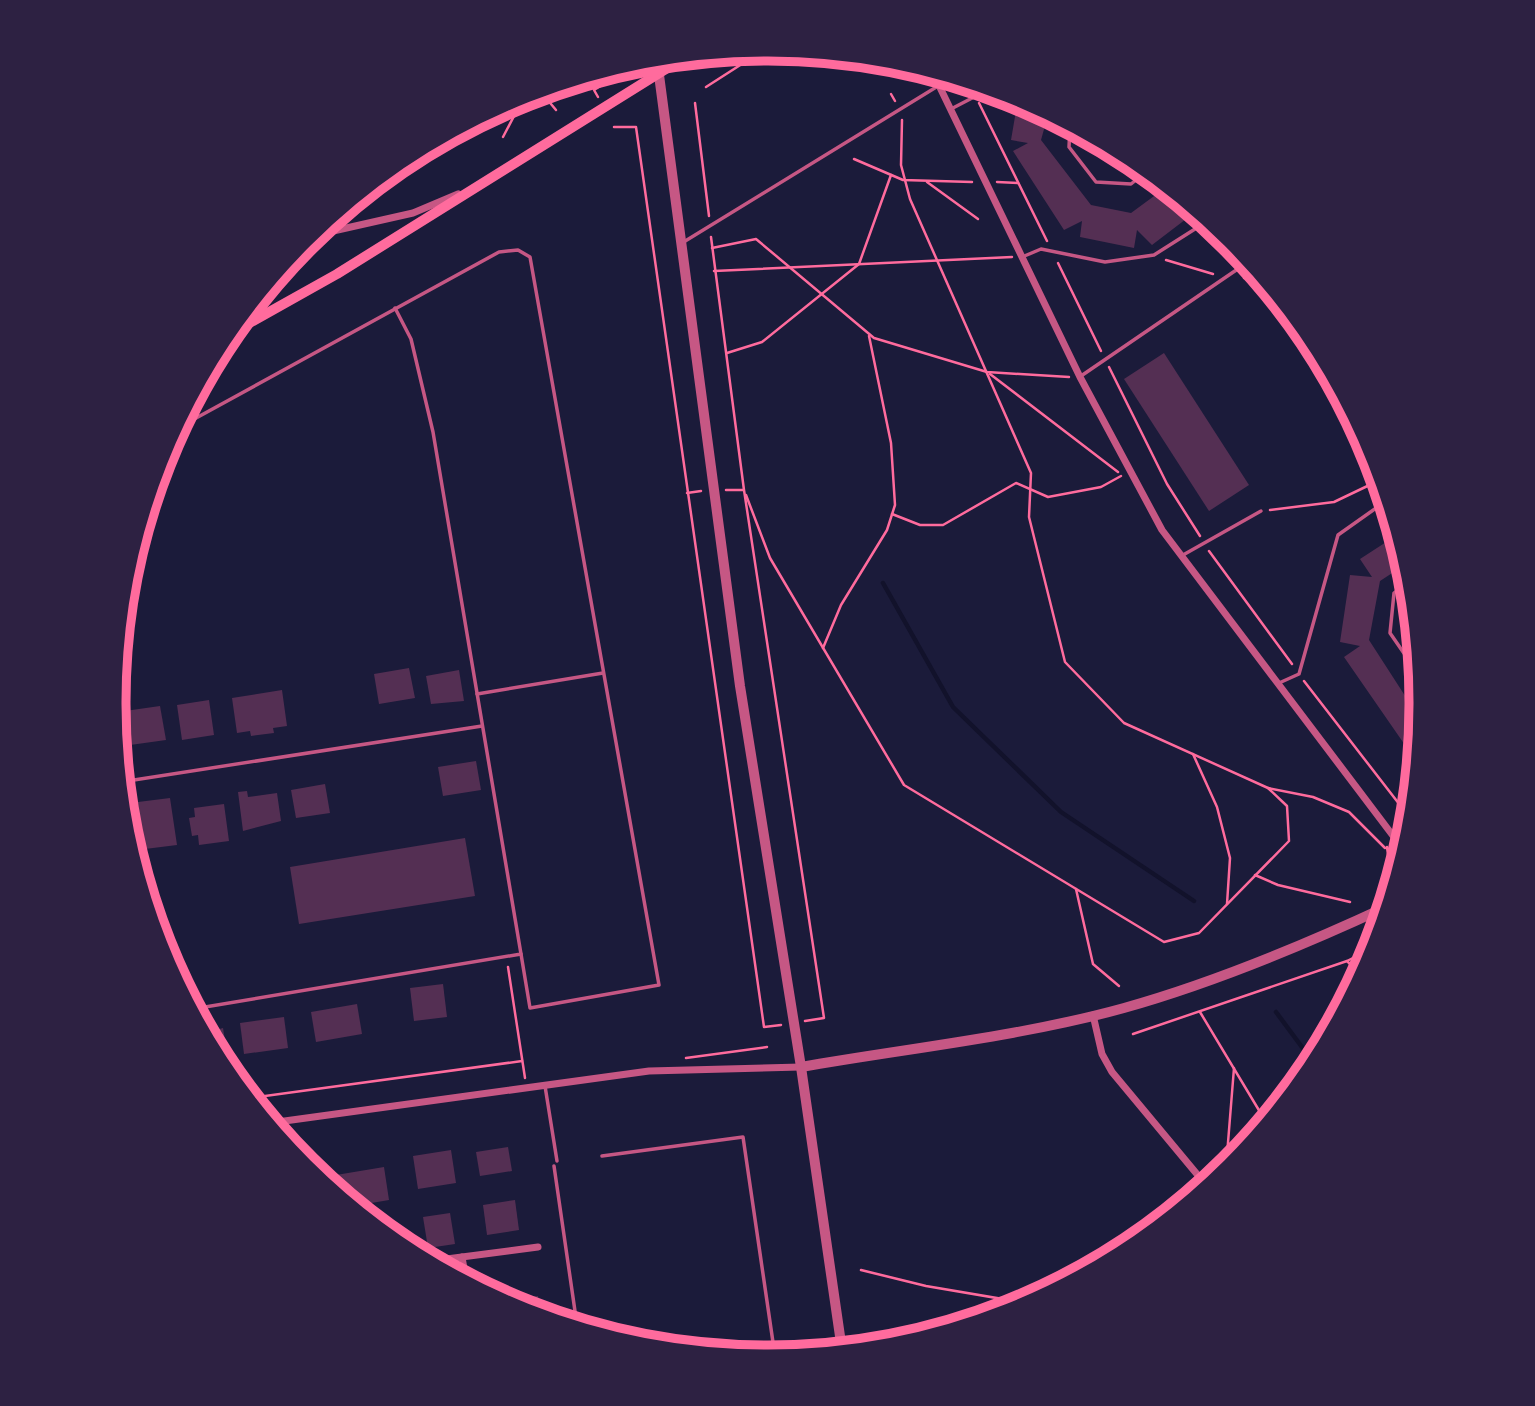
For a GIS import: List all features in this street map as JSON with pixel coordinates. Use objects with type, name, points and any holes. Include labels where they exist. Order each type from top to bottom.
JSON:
[{"type":"main road","points":[[250,323],[485,183],[666,70]]},
{"type":"street","points":[[659,75],[740,686],[801,1067],[841,1340]]},
{"type":"street","points":[[939,86],[1080,377],[1162,530],[1395,838]]},
{"type":"street","points":[[334,231],[413,212],[485,183]]},
{"type":"street","points":[[281,1121],[649,1072],[801,1067],[1036,1028],[1125,1007],[1273,954],[1374,912]]},
{"type":"street","points":[[1093,1015],[1102,1054],[1112,1072],[1198,1176]]},
{"type":"street","points":[[447,1259],[538,1247]]},
{"type":"street","points":[[462,1257],[464,1268]]},
{"type":"lane","points":[[680,244],[939,86]]},
{"type":"lane","points":[[951,109],[976,96]]},
{"type":"lane","points":[[1070,137],[1069,148],[1096,182],[1131,184],[1137,179]]},
{"type":"lane","points":[[1022,257],[1041,249],[1105,262],[1154,255],[1196,226]]},
{"type":"lane","points":[[191,421],[396,308],[499,252],[518,250],[530,257],[659,985],[530,1009],[433,432],[411,339],[396,308]]},
{"type":"lane","points":[[1080,377],[1239,268]]},
{"type":"lane","points":[[1277,684],[1299,674],[1338,535],[1378,507]]},
{"type":"lane","points":[[1181,555],[1261,511]]},
{"type":"lane","points":[[1399,589],[1394,593],[1390,633],[1408,659]]},
{"type":"lane","points":[[477,694],[603,673]]},
{"type":"lane","points":[[130,781],[482,726]]},
{"type":"lane","points":[[203,1007],[521,954]]},
{"type":"lane","points":[[545,1086],[557,1161]]},
{"type":"lane","points":[[602,1156],[743,1137],[773,1345]]},
{"type":"lane","points":[[554,1166],[576,1315]]},
{"type":"path","points":[[706,87],[745,62]]},
{"type":"path","points":[[599,100],[594,90],[608,82]]},
{"type":"path","points":[[891,94],[900,110],[903,125],[903,180],[1031,473],[1029,517],[1065,662],[1124,723],[1268,788],[1312,797],[1349,812],[1385,848]]},
{"type":"path","points":[[976,96],[1167,484],[1205,544],[1299,674],[1401,806]]},
{"type":"path","points":[[548,100],[556,110]]},
{"type":"path","points":[[614,127],[636,127],[764,1027],[824,1018],[744,490],[711,248],[695,103]]},
{"type":"path","points":[[503,137],[516,113]]},
{"type":"path","points":[[854,159],[903,180],[1018,183]]},
{"type":"path","points":[[726,354],[762,342],[859,264],[891,175]]},
{"type":"path","points":[[925,180],[978,219]]},
{"type":"path","points":[[711,248],[755,239],[874,338],[987,372],[1080,377]]},
{"type":"path","points":[[1154,255],[1190,269],[1225,277],[1248,278]]},
{"type":"path","points":[[714,271],[1022,257]]},
{"type":"path","points":[[823,648],[841,605],[887,530],[895,505],[891,443],[869,333]]},
{"type":"path","points":[[892,514],[920,525],[943,525],[1016,484],[1048,497],[1101,487],[1122,475],[987,372]]},
{"type":"path","points":[[1261,511],[1334,502],[1370,485]]},
{"type":"path","points":[[687,493],[744,490]]},
{"type":"path","points":[[744,490],[770,558],[904,785],[1164,942],[1199,933],[1289,841],[1287,806],[1268,788]]},
{"type":"path","points":[[1193,754],[1217,807],[1230,858],[1227,904]]},
{"type":"path","points":[[1255,875],[1278,886],[1350,902]]},
{"type":"path","points":[[1076,889],[1093,964],[1119,986]]},
{"type":"path","points":[[1133,1034],[1357,956]]},
{"type":"path","points":[[506,957],[525,1080]]},
{"type":"path","points":[[1347,961],[1352,966]]},
{"type":"path","points":[[1200,1012],[1261,1113]]},
{"type":"path","points":[[686,1058],[767,1047]]},
{"type":"path","points":[[260,1097],[522,1061]]},
{"type":"path","points":[[1227,1150],[1234,1068]]},
{"type":"path","points":[[1198,1176],[1210,1167]]},
{"type":"path","points":[[861,1270],[926,1286],[1004,1299]]},
{"type":"building","points":[[1016,111],[1045,124],[1041,140],[1091,205],[1131,213],[1157,194],[1187,218],[1152,245],[1137,230],[1134,248],[1080,237],[1082,221],[1064,230],[1013,151],[1028,143],[1011,140]]},
{"type":"building","points":[[1164,353],[1249,485],[1209,511],[1124,379]]},
{"type":"building","points":[[1388,541],[1395,571],[1380,581],[1369,640],[1409,702],[1408,749],[1344,657],[1360,646],[1340,642],[1350,575],[1372,577],[1360,559]]},
{"type":"building","points":[[409,668],[415,698],[379,704],[374,674]]},
{"type":"building","points":[[459,670],[464,701],[431,704],[426,676]]},
{"type":"building","points":[[282,690],[287,726],[273,728],[274,733],[251,736],[250,731],[237,733],[232,698]]},
{"type":"building","points":[[209,700],[214,735],[182,740],[177,705]]},
{"type":"building","points":[[160,706],[166,740],[127,745],[126,711]]},
{"type":"building","points":[[476,761],[481,790],[443,796],[438,767]]},
{"type":"building","points":[[325,784],[330,813],[296,818],[291,790]]},
{"type":"building","points":[[247,791],[248,797],[277,793],[281,821],[243,831],[238,792]]},
{"type":"building","points":[[170,798],[177,845],[145,849],[144,840],[141,840],[138,802]]},
{"type":"building","points":[[224,804],[229,841],[199,845],[198,835],[192,836],[189,818],[195,817],[194,808]]},
{"type":"building","points":[[465,838],[475,896],[299,924],[290,867]]},
{"type":"building","points":[[443,984],[447,1017],[414,1021],[410,988]]},
{"type":"building","points":[[357,1004],[362,1034],[316,1042],[311,1012]]},
{"type":"building","points":[[284,1017],[288,1048],[244,1054],[240,1023]]},
{"type":"building","points":[[223,1028],[226,1047],[216,1030]]},
{"type":"building","points":[[508,1147],[512,1171],[480,1176],[476,1152]]},
{"type":"building","points":[[451,1150],[456,1183],[418,1189],[413,1156]]},
{"type":"building","points":[[384,1167],[389,1200],[367,1204],[334,1175]]},
{"type":"building","points":[[515,1200],[519,1230],[487,1235],[483,1205]]},
{"type":"building","points":[[450,1213],[455,1244],[428,1247],[423,1217]]},
{"type":"building","points":[[538,1296],[539,1303],[526,1297]]},
{"type":"waterway","points":[[883,583],[953,707],[1061,812],[1194,901]]},
{"type":"waterway","points":[[1276,1012],[1306,1052]]}]
